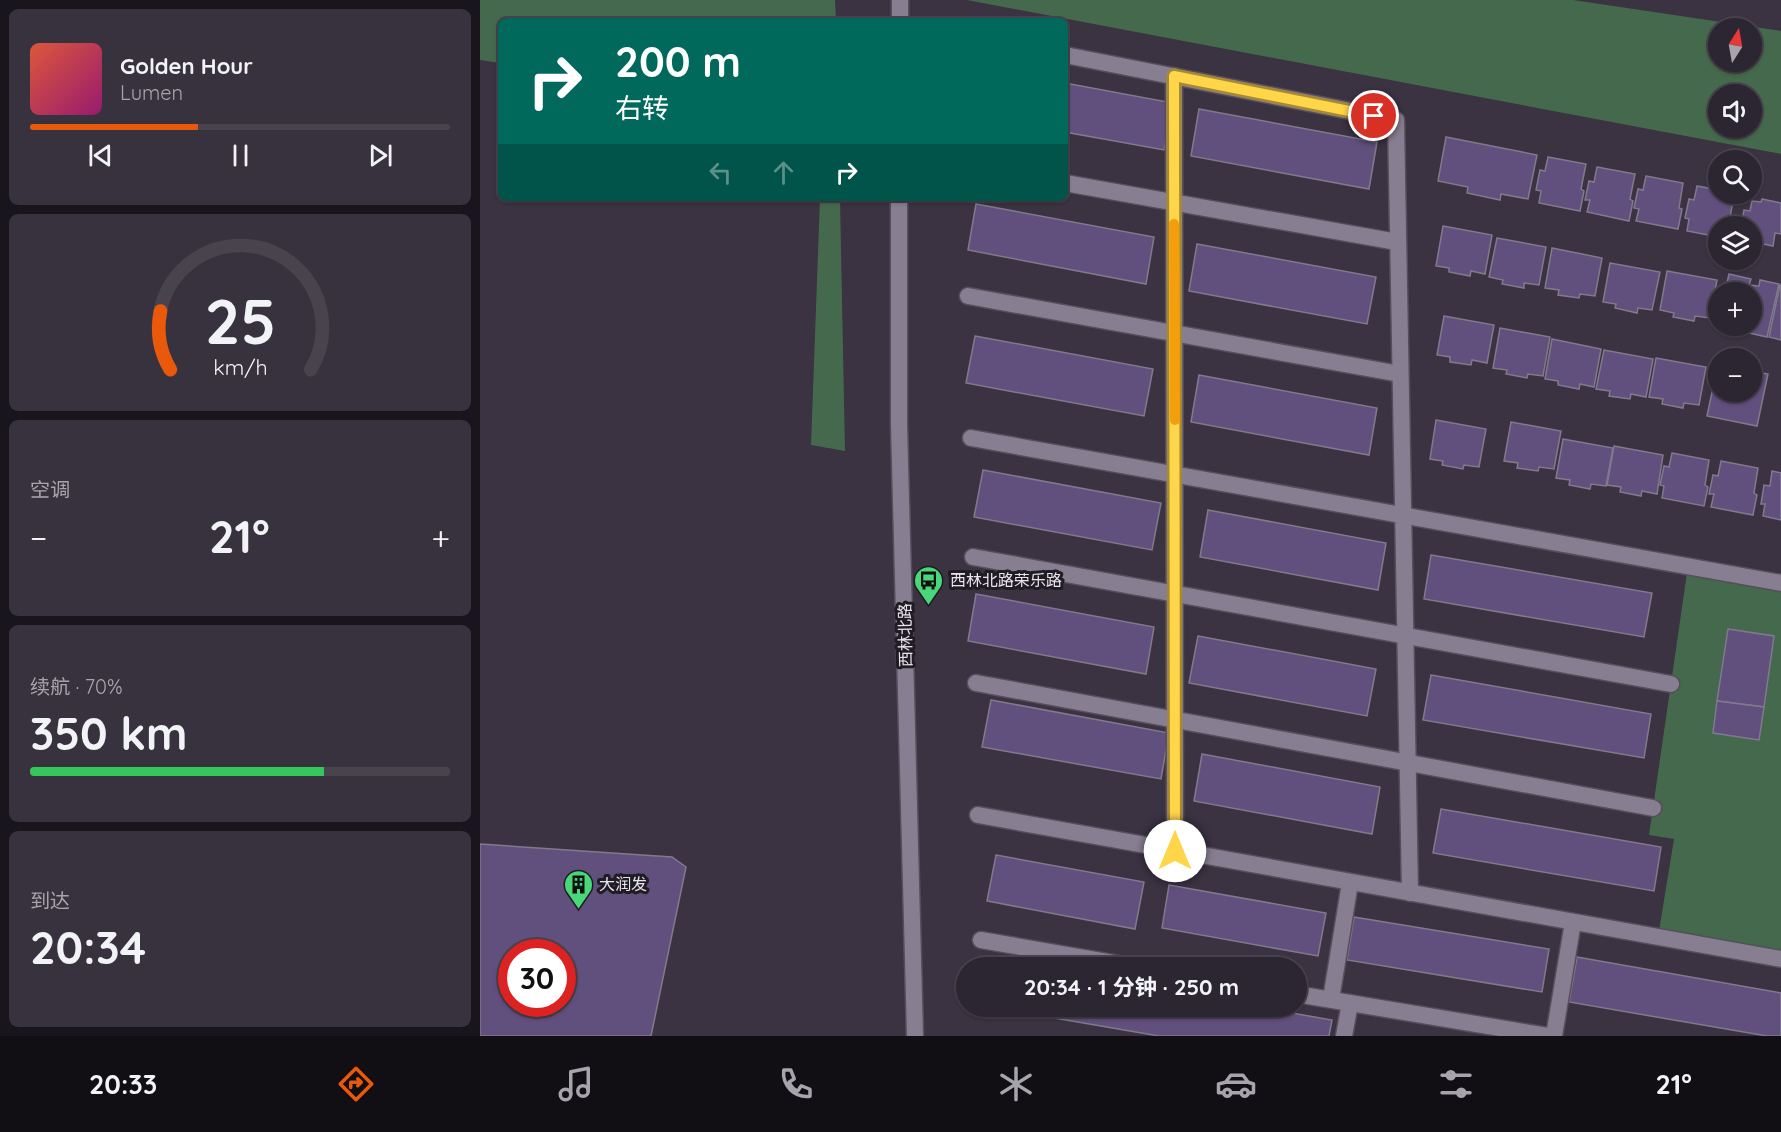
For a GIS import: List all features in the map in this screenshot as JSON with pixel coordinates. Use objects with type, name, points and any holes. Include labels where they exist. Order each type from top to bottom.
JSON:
[{"type":"street","points":[[900,0],[900,18]]},
{"type":"street","points":[[1068,57],[1396,120],[1410,893]]},
{"type":"street","points":[[1174,76],[1175,851]]},
{"type":"street","points":[[1068,184],[1397,243]]},
{"type":"street","name":"西林北路","points":[[900,201],[899,424],[915,1036]]},
{"type":"street","points":[[968,296],[1400,374]]},
{"type":"street","points":[[971,438],[1781,583]]},
{"type":"street","points":[[973,557],[1671,684]]},
{"type":"street","points":[[976,683],[1175,722],[1653,808]]},
{"type":"street","points":[[978,815],[1781,959]]},
{"type":"street","points":[[1331,999],[1350,883]]},
{"type":"street","points":[[1554,1036],[1574,922]]},
{"type":"street","points":[[981,940],[1079,957]]},
{"type":"street","points":[[1307,995],[1548,1036]]},
{"type":"street","points":[[1344,1036],[1350,1003]]},
{"type":"green space","points":[[480,0],[835,0],[836,18],[498,18],[498,63],[480,60]]},
{"type":"green space","points":[[967,0],[1573,0],[1708,20],[1708,72],[1762,72],[1762,28],[1781,31],[1781,154]]},
{"type":"green space","points":[[820,201],[840,201],[845,451],[811,445]]},
{"type":"green space","points":[[1688,566],[1781,583],[1781,959],[1658,937],[1674,839],[1649,835]]},
{"type":"building","points":[[1068,84],[1173,103],[1164,150],[1068,133]]},
{"type":"building","points":[[1199,109],[1377,142],[1369,189],[1191,156]]},
{"type":"building","points":[[1446,137],[1537,155],[1528,199],[1501,194],[1500,200],[1467,193],[1468,187],[1438,181]]},
{"type":"building","points":[[1548,157],[1586,164],[1580,211],[1539,203],[1541,191],[1536,190],[1540,170],[1545,171]]},
{"type":"building","points":[[1597,167],[1635,174],[1629,221],[1587,212],[1590,200],[1585,200],[1589,181],[1594,182]]},
{"type":"building","points":[[1646,176],[1683,183],[1679,208],[1682,209],[1678,229],[1636,221],[1639,209],[1634,208],[1638,189],[1643,190]]},
{"type":"building","points":[[1697,186],[1708,188],[1708,204],[1732,204],[1730,216],[1708,216],[1708,235],[1687,231],[1689,219],[1685,218],[1689,199],[1694,200]]},
{"type":"building","points":[[1762,199],[1781,203],[1781,234],[1775,233],[1773,246],[1762,244],[1762,216],[1743,216],[1744,210],[1750,211],[1751,204],[1762,204]]},
{"type":"building","points":[[976,204],[1154,237],[1146,284],[968,250]]},
{"type":"building","points":[[1443,226],[1492,235],[1485,274],[1471,271],[1470,276],[1449,272],[1449,268],[1436,266]]},
{"type":"building","points":[[1497,238],[1546,247],[1539,285],[1524,283],[1524,288],[1502,284],[1503,280],[1489,277]]},
{"type":"building","points":[[1197,244],[1376,277],[1367,324],[1189,291]]},
{"type":"building","points":[[1552,248],[1602,258],[1595,296],[1580,294],[1579,298],[1558,295],[1559,290],[1545,288]]},
{"type":"building","points":[[1610,263],[1660,272],[1652,310],[1638,308],[1637,313],[1615,308],[1616,304],[1603,302]]},
{"type":"building","points":[[1667,271],[1717,280],[1717,282],[1708,282],[1708,318],[1695,316],[1694,321],[1673,317],[1674,313],[1660,310]]},
{"type":"building","points":[[1729,274],[1751,279],[1750,282],[1727,282]]},
{"type":"building","points":[[1760,280],[1779,284],[1767,337],[1762,336],[1762,282]]},
{"type":"building","points":[[1781,285],[1781,340],[1769,337]]},
{"type":"building","points":[[1444,316],[1494,325],[1487,363],[1472,360],[1471,365],[1450,362],[1450,357],[1437,355]]},
{"type":"building","points":[[1500,328],[1550,337],[1543,376],[1528,374],[1527,378],[1506,374],[1507,370],[1493,368]]},
{"type":"building","points":[[975,336],[1153,369],[1144,416],[966,383]]},
{"type":"building","points":[[1552,339],[1601,349],[1594,387],[1580,384],[1579,389],[1558,385],[1558,381],[1545,379]]},
{"type":"building","points":[[1604,350],[1653,359],[1646,397],[1631,394],[1630,399],[1609,396],[1610,391],[1596,389]]},
{"type":"building","points":[[1656,358],[1706,367],[1699,405],[1684,403],[1683,408],[1662,404],[1663,399],[1649,397]]},
{"type":"building","points":[[1762,373],[1768,374],[1757,426],[1707,416],[1710,402],[1762,402]]},
{"type":"building","points":[[1199,375],[1377,408],[1369,455],[1191,422]]},
{"type":"building","points":[[1436,420],[1486,429],[1479,467],[1464,465],[1463,469],[1442,465],[1443,461],[1430,459]]},
{"type":"building","points":[[1511,422],[1561,431],[1554,469],[1539,467],[1538,471],[1517,468],[1518,463],[1504,461]]},
{"type":"building","points":[[1563,439],[1613,448],[1606,486],[1591,484],[1590,489],[1569,485],[1570,480],[1556,478]]},
{"type":"building","points":[[1614,446],[1663,455],[1657,494],[1642,491],[1641,496],[1620,492],[1621,487],[1607,485]]},
{"type":"building","points":[[1672,453],[1709,460],[1705,485],[1708,487],[1704,506],[1662,498],[1664,486],[1660,485],[1664,466],[1669,467]]},
{"type":"building","points":[[1721,461],[1758,468],[1754,493],[1757,495],[1753,515],[1711,507],[1714,494],[1709,494],[1713,475],[1718,476]]},
{"type":"building","points":[[983,470],[1161,503],[1152,550],[974,517]]},
{"type":"building","points":[[1772,471],[1781,473],[1781,520],[1763,516],[1765,504],[1761,504],[1764,485],[1770,486]]},
{"type":"building","points":[[1208,510],[1386,543],[1378,590],[1200,557]]},
{"type":"building","points":[[1431,555],[1652,593],[1644,637],[1424,599]]},
{"type":"building","points":[[976,594],[1154,627],[1146,674],[968,641]]},
{"type":"building","points":[[1728,629],[1774,636],[1764,707],[1717,701]]},
{"type":"building","points":[[1198,636],[1376,669],[1367,716],[1189,683]]},
{"type":"building","points":[[1431,675],[1651,714],[1644,758],[1423,720]]},
{"type":"building","points":[[991,700],[1169,733],[1161,779],[982,747]]},
{"type":"building","points":[[1717,701],[1764,707],[1759,740],[1713,733]]},
{"type":"building","points":[[1202,754],[1380,787],[1372,834],[1194,801]]},
{"type":"building","points":[[1441,809],[1661,847],[1654,891],[1433,853]]},
{"type":"building","name":"大润发","points":[[480,844],[672,857],[686,867],[651,1036],[480,1036]]},
{"type":"building","points":[[996,855],[1144,882],[1135,929],[987,901]]},
{"type":"building","points":[[1169,885],[1326,913],[1318,956],[1162,928]]},
{"type":"building","points":[[1354,917],[1549,949],[1542,992],[1347,960]]},
{"type":"building","points":[[1577,957],[1781,993],[1781,1036],[1767,1036],[1569,1002]]},
{"type":"building","points":[[1307,1016],[1332,1020],[1329,1036],[1159,1036],[1048,1017]]},
{"type":"slow traffic","points":[[1174,224],[1175,420]]},
{"type":"place","name":"西林北路荣乐路","points":[[929,606]]},
{"type":"place","name":"大润发","points":[[578,910]]},
{"type":"route","points":[[1175,851],[1174,76],[1374,116]]}]
